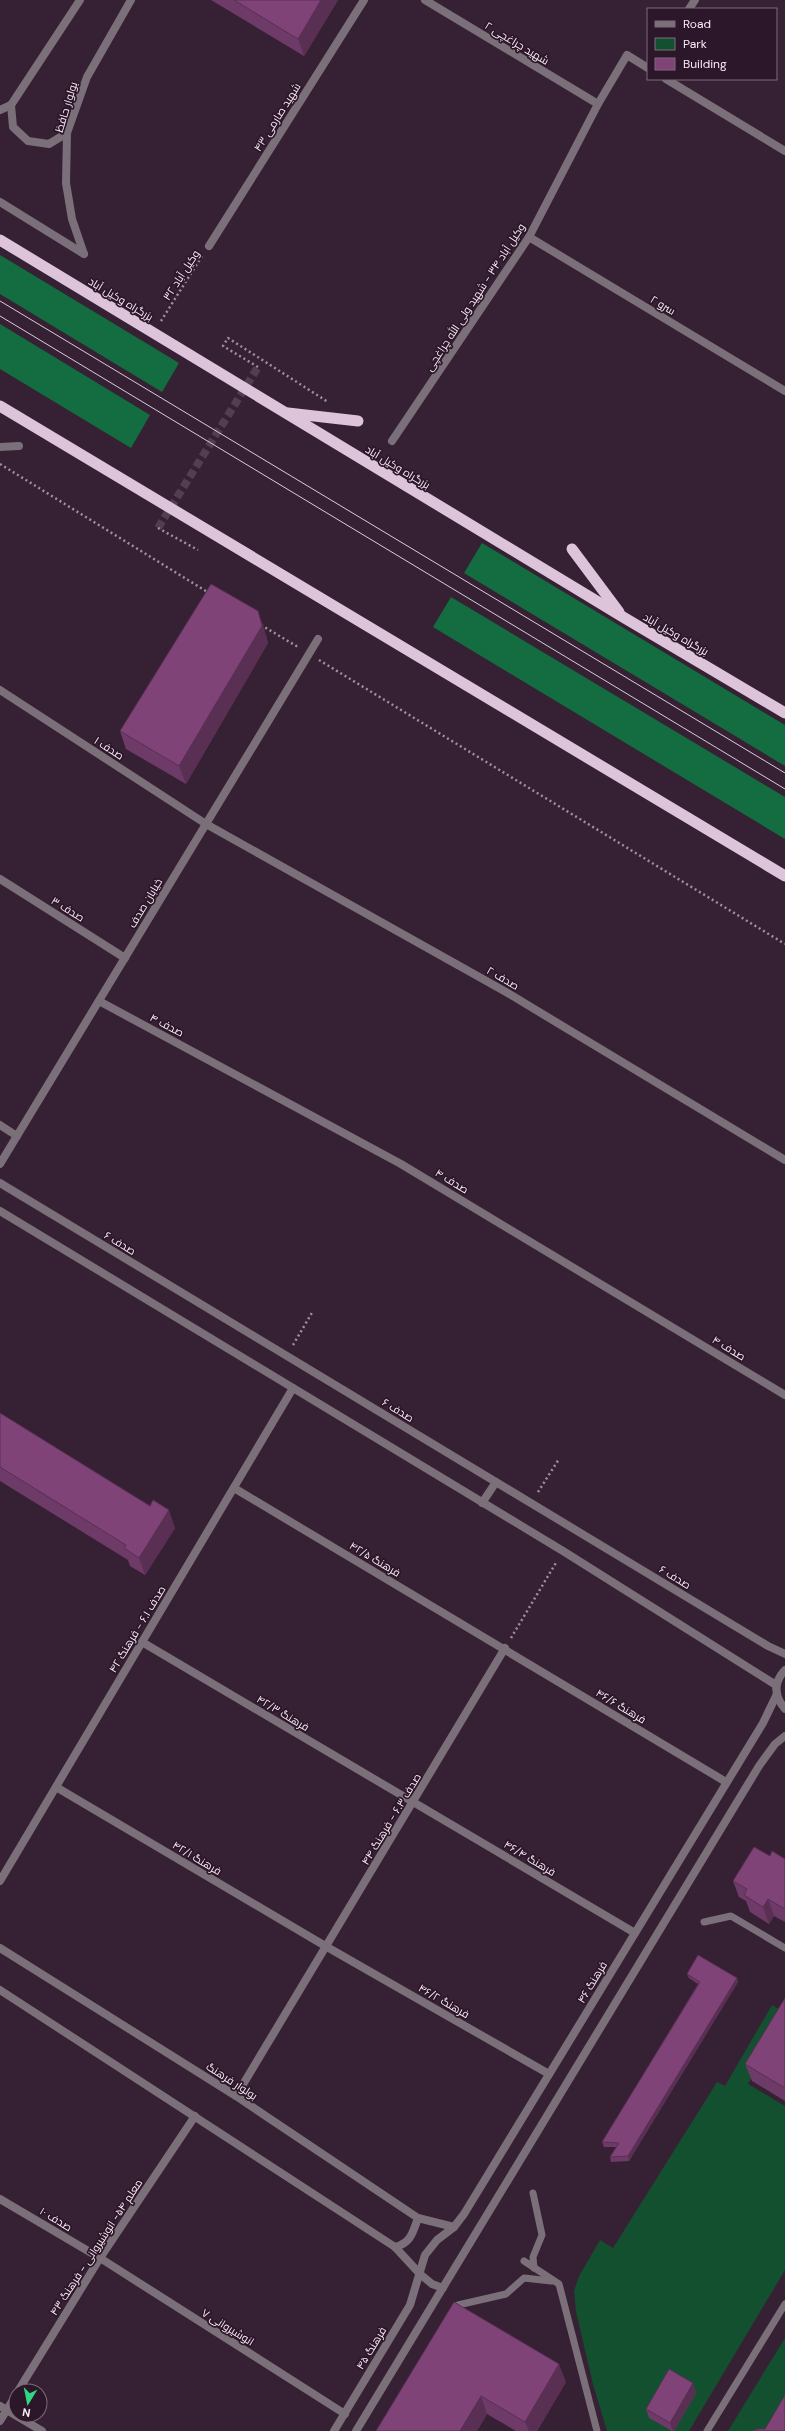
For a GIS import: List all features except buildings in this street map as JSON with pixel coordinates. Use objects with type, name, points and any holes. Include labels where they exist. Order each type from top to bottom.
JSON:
[{"type":"highway","name":"بزرگراه وکیل آباد","points":[[0,240],[623,617],[785,712]]},
{"type":"highway","points":[[0,406],[785,876]]},
{"type":"highway","points":[[284,413],[358,421]]},
{"type":"highway","points":[[572,549],[623,617]]},
{"type":"street","points":[[0,110],[11,106],[80,0]]},
{"type":"street","name":"بولوار حافظ","points":[[0,202],[84,254],[72,219],[66,183],[67,133],[87,77],[131,0]]},
{"type":"street","name":"شهید صارمی ۴۳","points":[[209,246],[364,0]]},
{"type":"street","name":"شهید چراغچی ۲","points":[[425,0],[598,104]]},
{"type":"street","name":"وکیل آباد ۳۴ - شهید ولی الله چراغچی","points":[[392,441],[529,237],[598,104],[628,55],[647,67]]},
{"type":"street","points":[[668,80],[785,151]]},
{"type":"street","points":[[11,106],[13,126],[28,141],[49,144],[67,133]]},
{"type":"street","name":"سرو ۲","points":[[529,237],[785,391]]},
{"type":"street","points":[[0,447],[19,446]]},
{"type":"street","name":"خیابان صدف","points":[[0,1164],[318,639]]},
{"type":"street","name":"صدف ۱","points":[[0,690],[206,824]]},
{"type":"street","name":"صدف ۲","points":[[206,824],[506,992],[785,1160]]},
{"type":"street","name":"صدف ۳","points":[[0,879],[125,958]]},
{"type":"street","name":"صدف ۴","points":[[99,1001],[401,1164],[785,1395]]},
{"type":"street","points":[[0,1125],[17,1136]]},
{"type":"street","name":"صدف ۶","points":[[0,1183],[761,1642],[785,1654]]},
{"type":"street","points":[[0,1211],[563,1551],[776,1685]]},
{"type":"street","name":"صدف ۶.۱ - فرهنگ ۴۲","points":[[0,1881],[293,1388]]},
{"type":"street","points":[[482,1503],[496,1482]]},
{"type":"street","name":"فرهنگ ۴۲/۵","points":[[234,1488],[505,1648]]},
{"type":"street","name":"فرهنگ ۴۲/۳","points":[[142,1642],[413,1802]]},
{"type":"street","name":"فرهنگ ۴۶/۶","points":[[505,1648],[726,1782]]},
{"type":"street","name":"صدف ۶.۳ - فرهنگ ۴۴","points":[[236,2096],[327,1947],[505,1648]]},
{"type":"street","points":[[785,1670],[780,1676],[776,1685],[776,1696],[785,1710]]},
{"type":"street","name":"فرهنگ ۴۶","points":[[420,2274],[425,2255],[437,2240],[454,2227],[549,2074],[726,1782],[764,1724],[776,1696]]},
{"type":"street","points":[[356,2431],[759,1766],[775,1744],[785,1736]]},
{"type":"street","name":"فرهنگ ۴۲/۱","points":[[56,1787],[327,1947]]},
{"type":"street","name":"فرهنگ ۴۶/۴","points":[[413,1802],[635,1933]]},
{"type":"street","name":"فرهنگ ۴۶/۲","points":[[327,1947],[549,2074]]},
{"type":"street","name":"بولوار فرهنگ","points":[[0,1948],[236,2096],[418,2218],[454,2227]]},
{"type":"street","points":[[0,1990],[395,2247],[420,2274],[432,2284],[443,2288]]},
{"type":"street","name":"معلم ۵۴- انوشیروانی - فرهنگ ۴۳","points":[[23,2383],[100,2258],[195,2116]]},
{"type":"street","name":"صدف ۱۰","points":[[0,2199],[100,2258]]},
{"type":"street","points":[[395,2247],[407,2242],[411,2237],[418,2218]]},
{"type":"street","name":"انوشیروانی ۷","points":[[100,2258],[345,2414]]},
{"type":"street","name":"فرهنگ ۴۵","points":[[334,2431],[410,2305],[420,2274]]},
{"type":"street","points":[[0,2421],[3,2408],[42,2431]]},
{"type":"lane","points":[[704,1922],[731,1916],[785,1948]]},
{"type":"lane","points":[[533,2193],[542,2235],[533,2257],[534,2268]]},
{"type":"lane","points":[[524,2261],[559,2284],[597,2431]]},
{"type":"lane","points":[[458,2305],[506,2294],[524,2278],[542,2279],[559,2284]]},
{"type":"lane","points":[[707,2431],[785,2304]]},
{"type":"path","name":"وکیل آباد ۳۲","points":[[153,333],[209,246]]},
{"type":"path","points":[[258,367],[223,346],[228,338],[332,405]]},
{"type":"path","points":[[0,464],[215,597]]},
{"type":"path","points":[[158,528],[198,550]]},
{"type":"path","points":[[255,622],[785,944]]},
{"type":"path","points":[[286,1356],[313,1311]]},
{"type":"path","points":[[532,1503],[559,1459]]},
{"type":"path","points":[[505,1648],[563,1551]]},
{"type":"green space","points":[[0,255],[179,363],[162,392],[0,294]]},
{"type":"green space","points":[[0,324],[150,415],[131,448],[0,369]]},
{"type":"green space","points":[[482,543],[785,725],[785,766],[464,573]]},
{"type":"green space","points":[[451,597],[785,797],[785,839],[433,627]]},
{"type":"green space","points":[[772,2005],[785,2013],[785,2020],[748,2084],[785,2106],[785,2270],[689,2431],[607,2431],[593,2384],[576,2312],[574,2291],[579,2276],[600,2240],[613,2248],[717,2082],[725,2086]]},
{"type":"green space","points":[[785,2338],[785,2403],[768,2431],[728,2431]]},
{"type":"tunnel","points":[[158,528],[258,367]]},
{"type":"tram line","points":[[0,301],[785,773]]},
{"type":"tram line","points":[[0,316],[785,789]]}]
